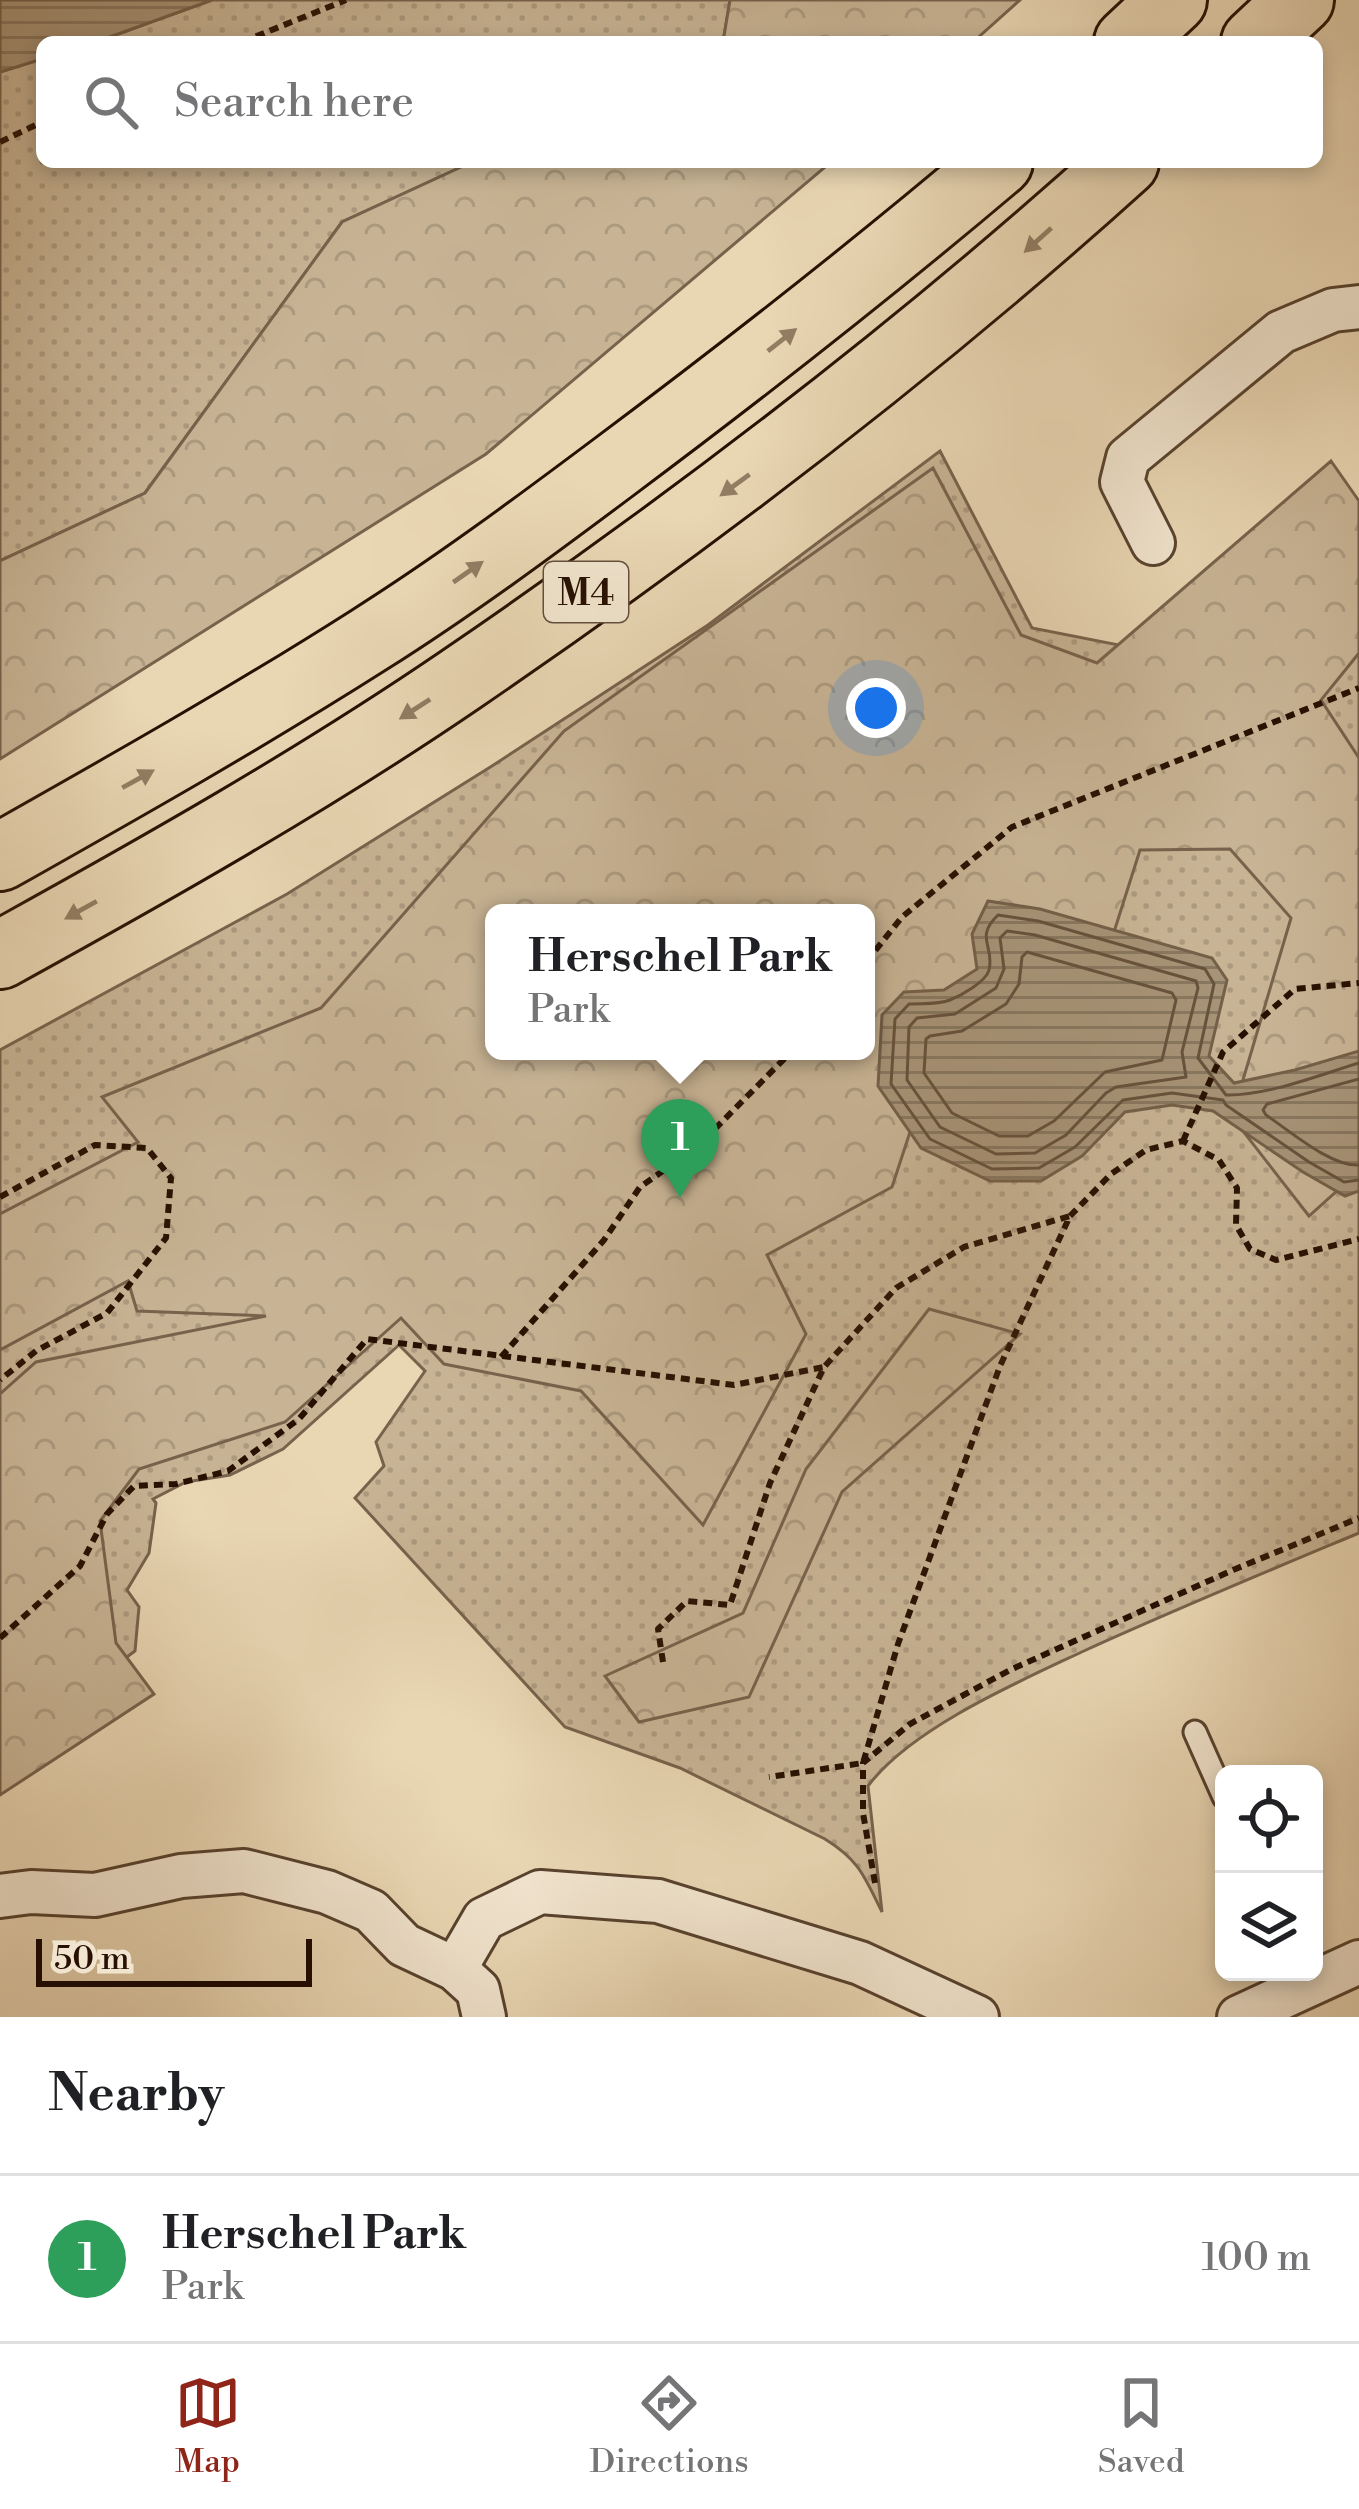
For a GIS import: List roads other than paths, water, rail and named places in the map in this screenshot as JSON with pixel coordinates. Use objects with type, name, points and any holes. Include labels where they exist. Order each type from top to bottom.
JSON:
[{"type":"highway","points":[[1134,36],[1173,0]]},
{"type":"highway","points":[[1261,36],[1300,0]]},
{"type":"highway","name":"M4","points":[[0,857],[162,766],[372,638],[545,518],[778,343],[992,168]]},
{"type":"highway","name":"M4","points":[[0,955],[313,775],[514,642],[739,483],[876,376],[1118,168]]},
{"type":"street","points":[[1153,543],[1122,482],[1128,458],[1281,332],[1333,310],[1359,308]]},
{"type":"street","points":[[0,1896],[31,1892],[95,1895],[181,1876],[244,1871],[327,1892],[371,1911],[404,1945],[455,1969],[478,1990],[484,2017]]},
{"type":"street","points":[[455,1969],[484,1919],[540,1892],[658,1901],[860,1963],[977,2017]]},
{"type":"street","points":[[1323,1973],[1359,1962]]},
{"type":"street","points":[[1239,2017],[1301,1981]]},
{"type":"lane","points":[[1195,1732],[1215,1777]]},
{"type":"water","points":[[0,0],[212,0],[113,36],[36,36],[36,61],[0,72]]},
{"type":"water","points":[[988,901],[1040,909],[1212,958],[1227,980],[1209,1056],[1234,1083],[1359,1051],[1359,1191],[1345,1196],[1213,1111],[1172,1105],[1125,1112],[1082,1156],[1041,1181],[990,1181],[921,1148],[878,1086],[882,1015],[904,992],[944,990],[977,969],[972,934]]},
{"type":"place","name":"Herschel Park","points":[[680,1198]]}]
